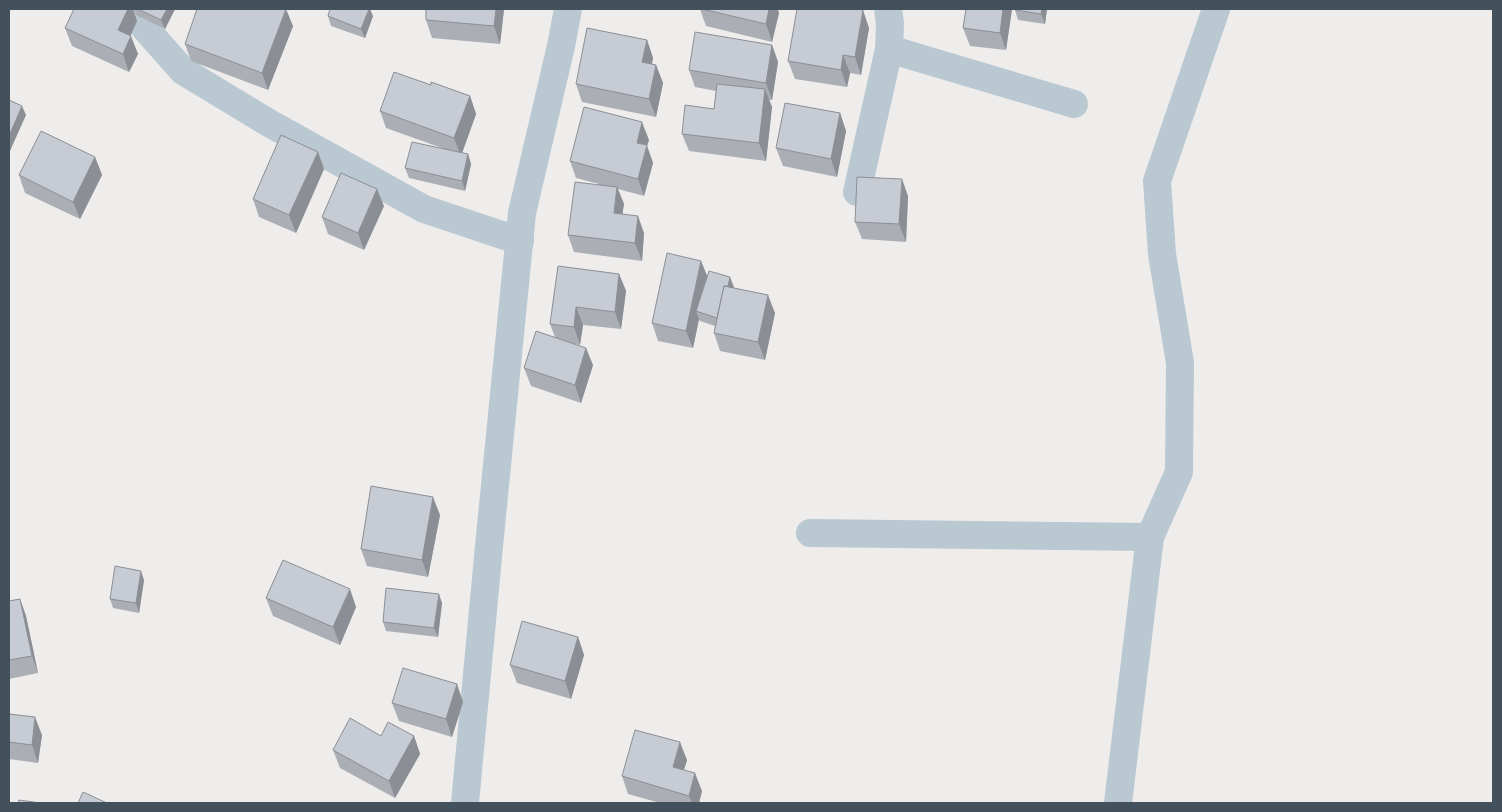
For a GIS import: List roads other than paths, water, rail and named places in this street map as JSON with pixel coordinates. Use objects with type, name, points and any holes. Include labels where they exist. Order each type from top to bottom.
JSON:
[{"type":"street","points":[[128,9],[183,71],[269,123],[424,209],[520,241]]},
{"type":"street","points":[[465,803],[522,214],[568,9]]},
{"type":"street","points":[[857,192],[889,49],[890,24],[888,9]]},
{"type":"street","points":[[1118,803],[1150,538],[1179,472],[1180,363],[1162,254],[1157,181],[1216,9]]},
{"type":"street","points":[[889,49],[1074,104]]},
{"type":"street","points":[[810,533],[1150,538]]}]
